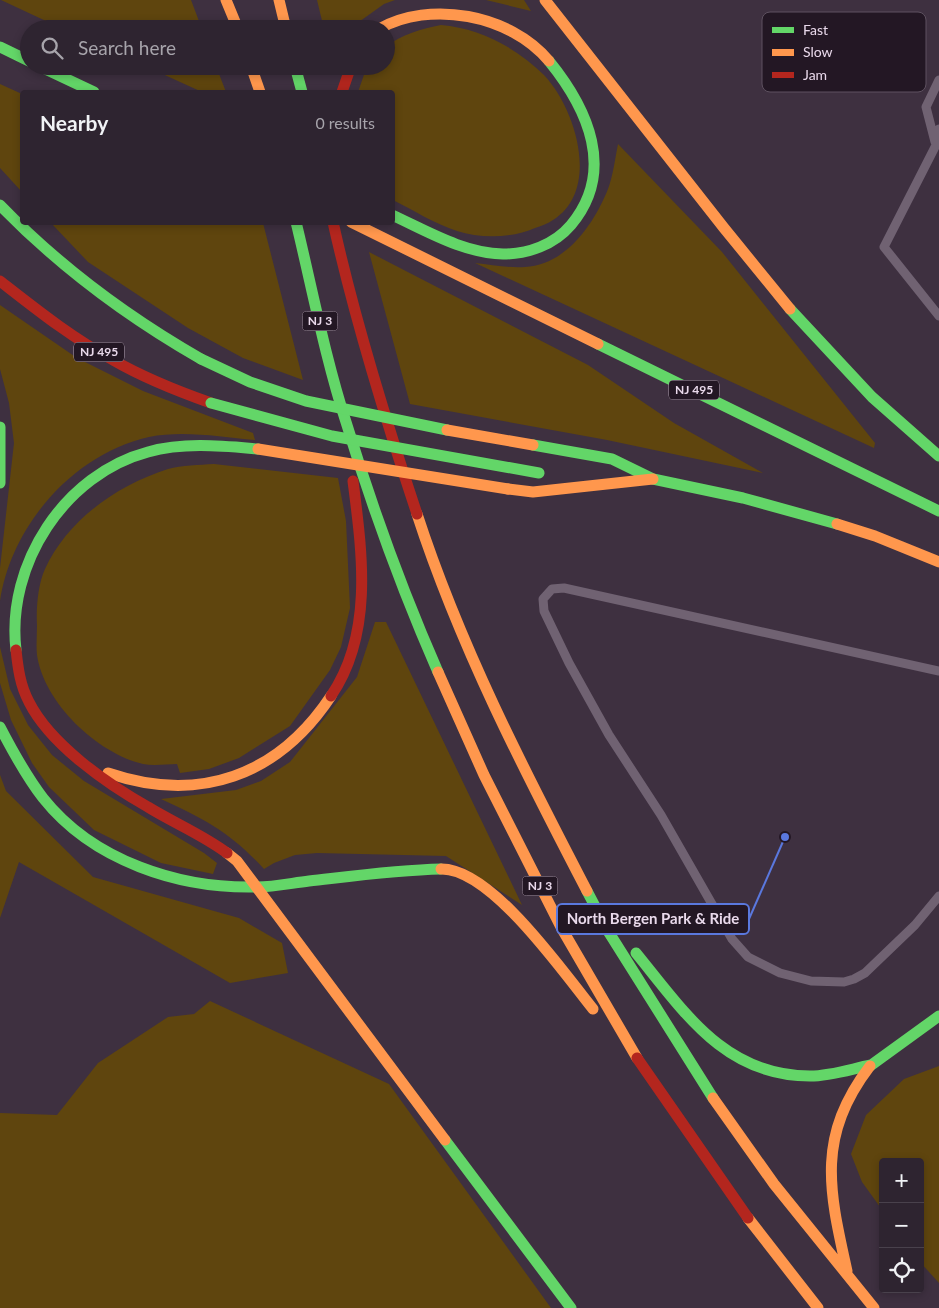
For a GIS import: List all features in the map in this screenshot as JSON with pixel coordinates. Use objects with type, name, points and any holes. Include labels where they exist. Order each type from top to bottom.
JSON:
[{"type":"highway","points":[[226,0],[234,20]]},
{"type":"highway","points":[[279,0],[284,20]]},
{"type":"highway","points":[[545,0],[788,308],[855,381],[939,456]]},
{"type":"highway","points":[[390,20],[406,12],[434,8],[464,11],[498,22],[524,38],[552,63],[574,93],[589,130],[594,162],[590,190],[579,217],[559,237],[533,251],[505,254],[476,250],[395,216]]},
{"type":"highway","points":[[0,48],[20,57]]},
{"type":"highway","points":[[58,75],[90,90]]},
{"type":"highway","points":[[254,75],[259,90]]},
{"type":"highway","points":[[297,75],[301,90]]},
{"type":"highway","points":[[343,90],[348,75]]},
{"type":"highway","points":[[0,205],[45,250],[94,292],[149,330],[201,360],[250,382],[306,401],[417,425],[612,459],[653,479],[744,498],[814,517],[875,536],[939,562]]},
{"type":"highway","name":"NJ 3","points":[[297,225],[344,420],[413,615],[484,775],[554,914],[646,1073],[744,1213],[818,1308]]},
{"type":"highway","name":"NJ 3","points":[[334,225],[346,281],[380,402],[416,516],[444,595],[506,733],[588,895],[639,984],[698,1077],[774,1184],[874,1308]]},
{"type":"highway","name":"NJ 495","points":[[357,225],[939,511]]},
{"type":"highway","name":"NJ 495","points":[[0,281],[48,319],[101,353],[154,381],[211,403],[270,422],[337,437],[544,474]]},
{"type":"highway","points":[[93,768],[143,783],[166,786],[211,784],[234,777],[276,756],[313,722],[327,704],[349,663],[356,642],[363,587],[360,537],[344,420]]},
{"type":"highway","points":[[0,428],[0,483]]},
{"type":"highway","points":[[571,1308],[237,861],[223,848],[134,799],[68,750],[34,710],[23,688],[16,664],[10,620],[15,588],[29,550],[66,501],[107,469],[134,456],[161,448],[192,445],[258,449],[533,492],[653,479]]},
{"type":"highway","points":[[566,477],[610,484]]},
{"type":"highway","points":[[0,727],[22,770],[40,795],[64,821],[89,841],[122,861],[183,882],[205,886],[257,887],[429,868],[448,869],[467,877],[483,886],[511,909],[646,1073]]},
{"type":"highway","points":[[588,895],[704,1034],[736,1060],[771,1072],[798,1076],[834,1073],[871,1064],[920,1032],[939,1016]]},
{"type":"highway","points":[[920,1032],[939,1031]]},
{"type":"highway","points":[[848,1278],[831,1198],[829,1158],[833,1134],[848,1097],[871,1064]]},
{"type":"lane","points":[[938,143],[926,106],[939,80]]},
{"type":"lane","points":[[939,129],[938,143],[884,247],[939,316]]},
{"type":"lane","points":[[939,671],[564,588],[552,589],[543,599],[544,611],[609,735],[660,815],[732,939],[748,957],[780,973],[804,979],[828,982],[844,982],[854,979],[865,973],[915,925],[939,896]]},
{"type":"shaded area","points":[[1,0],[191,0],[199,20],[44,20]]},
{"type":"shaded area","points":[[317,0],[395,0],[384,4],[362,20],[322,20]]},
{"type":"shaded area","points":[[486,0],[524,0],[531,11]]},
{"type":"shaded area","points":[[441,25],[469,30],[497,41],[533,65],[556,90],[574,128],[580,170],[576,189],[568,207],[553,220],[517,234],[486,236],[466,234],[441,225],[395,201],[395,90],[359,90],[364,75],[395,75],[395,40],[419,30]]},
{"type":"shaded area","points":[[165,75],[219,75],[225,90],[198,90]]},
{"type":"shaded area","points":[[0,84],[20,93],[20,190],[0,168]]},
{"type":"shaded area","points":[[618,144],[722,252],[875,443],[874,448],[475,263],[525,267],[540,265],[566,251],[586,229],[602,202],[611,179]]},
{"type":"shaded area","points":[[53,225],[264,225],[303,380],[243,358],[188,328],[88,262]]},
{"type":"shaded area","points":[[369,252],[588,365],[674,423],[763,473],[607,440],[410,404]]},
{"type":"shaded area","points":[[0,305],[77,358],[143,391],[253,433],[255,440],[202,435],[162,435],[121,446],[95,459],[71,477],[50,497],[32,521],[17,546],[6,573],[0,601],[0,568],[14,443],[9,403],[0,369]]},
{"type":"shaded area","points":[[214,464],[338,478],[346,521],[350,608],[341,647],[330,670],[290,726],[239,758],[209,769],[180,773],[177,764],[143,764],[108,749],[91,737],[61,708],[50,691],[37,655],[38,596],[45,569],[55,551],[67,535],[96,506],[131,484],[168,469]]},
{"type":"shaded area","points":[[375,622],[386,622],[522,905],[446,856],[317,853],[295,855],[264,869],[229,836],[204,820],[161,799],[236,790],[261,781],[290,762],[357,677]]},
{"type":"shaded area","points":[[0,647],[10,689],[28,725],[52,755],[84,781],[204,853],[217,863],[213,874],[161,863],[94,830],[49,787],[32,763],[11,720],[0,683]]},
{"type":"shaded area","points":[[0,775],[6,791],[93,877],[239,918],[282,943],[288,973],[230,983],[19,862],[0,918]]},
{"type":"shaded area","points":[[210,1001],[389,1084],[551,1308],[0,1308],[0,1113],[57,1115],[98,1063],[168,1017],[194,1014]]},
{"type":"shaded area","points":[[939,1066],[939,1283],[924,1266],[924,1158],[879,1158],[879,1205],[862,1182],[851,1154],[866,1115],[904,1079]]},
{"type":"traffic: fast","points":[[0,47],[20,57]]},
{"type":"traffic: fast","points":[[395,216],[446,240],[474,250],[503,254],[512,254],[540,247],[557,238],[571,225],[585,204],[592,183],[594,162],[585,120],[575,99],[549,61]]},
{"type":"traffic: fast","points":[[58,75],[90,90]]},
{"type":"traffic: fast","points":[[297,75],[301,90]]},
{"type":"traffic: fast","points":[[0,205],[70,270],[146,326],[201,359]]},
{"type":"traffic: fast","points":[[297,225],[338,397],[356,454],[400,579],[438,672]]},
{"type":"traffic: fast","points":[[790,309],[872,397],[939,456]]},
{"type":"traffic: fast","points":[[598,344],[939,511]]},
{"type":"traffic: fast","points":[[201,359],[250,382],[306,401],[447,430]]},
{"type":"traffic: fast","points":[[211,403],[332,436],[539,473]]},
{"type":"traffic: fast","points":[[0,427],[0,483]]},
{"type":"traffic: fast","points":[[533,445],[612,459],[653,479],[743,498],[837,524]]},
{"type":"traffic: fast","points":[[16,650],[15,618],[21,586],[31,555],[47,527],[67,502],[91,480],[118,463],[162,449],[189,446],[258,449]]},
{"type":"traffic: fast","points":[[0,727],[31,781],[43,798],[63,820],[87,839],[112,854],[140,867],[198,883],[257,887],[441,869]]},
{"type":"traffic: fast","points":[[587,891],[608,931],[713,1098]]},
{"type":"traffic: fast","points":[[636,953],[672,998],[710,1037],[731,1053],[754,1065],[780,1073],[810,1076],[833,1074],[871,1065]]},
{"type":"traffic: fast","points":[[870,1066],[939,1016]]},
{"type":"traffic: fast","points":[[445,1140],[571,1308]]},
{"type":"traffic: slow","points":[[226,0],[234,20]]},
{"type":"traffic: slow","points":[[279,0],[284,20]]},
{"type":"traffic: slow","points":[[545,0],[790,309]]},
{"type":"traffic: slow","points":[[395,22],[421,15],[468,16],[513,32],[533,45],[549,61]]},
{"type":"traffic: slow","points":[[254,75],[259,90]]},
{"type":"traffic: slow","points":[[357,225],[598,344]]},
{"type":"traffic: slow","points":[[447,430],[533,445]]},
{"type":"traffic: slow","points":[[258,449],[508,489]]},
{"type":"traffic: slow","points":[[508,489],[533,492],[653,479]]},
{"type":"traffic: slow","points":[[417,514],[453,611],[494,706],[539,799],[587,891]]},
{"type":"traffic: slow","points":[[837,524],[875,536],[939,562]]},
{"type":"traffic: slow","points":[[438,672],[484,775],[562,929],[637,1058]]},
{"type":"traffic: slow","points":[[108,773],[142,782],[174,785],[205,783],[234,776],[261,764],[287,746],[310,724],[331,696]]},
{"type":"traffic: slow","points":[[227,853],[237,861],[445,1140]]},
{"type":"traffic: slow","points":[[441,869],[461,873],[482,885],[503,903],[545,948],[593,1009]]},
{"type":"traffic: slow","points":[[847,1271],[835,1215],[832,1189],[834,1141],[841,1117],[853,1092],[870,1066]]},
{"type":"traffic: slow","points":[[713,1098],[774,1184],[874,1308]]},
{"type":"traffic: slow","points":[[748,1218],[818,1308]]},
{"type":"traffic: jam","points":[[343,90],[348,75]]},
{"type":"traffic: jam","points":[[334,225],[371,369],[417,514]]},
{"type":"traffic: jam","points":[[0,281],[55,323],[125,367],[173,389],[211,403]]},
{"type":"traffic: jam","points":[[331,696],[345,672],[354,646],[362,592],[359,536],[353,481]]},
{"type":"traffic: jam","points":[[16,650],[21,683],[26,696],[38,718],[65,748],[115,787],[208,840],[227,853]]},
{"type":"traffic: jam","points":[[637,1058],[748,1218]]},
{"type":"place","name":"North Bergen Park & Ride","points":[[785,837]]}]
